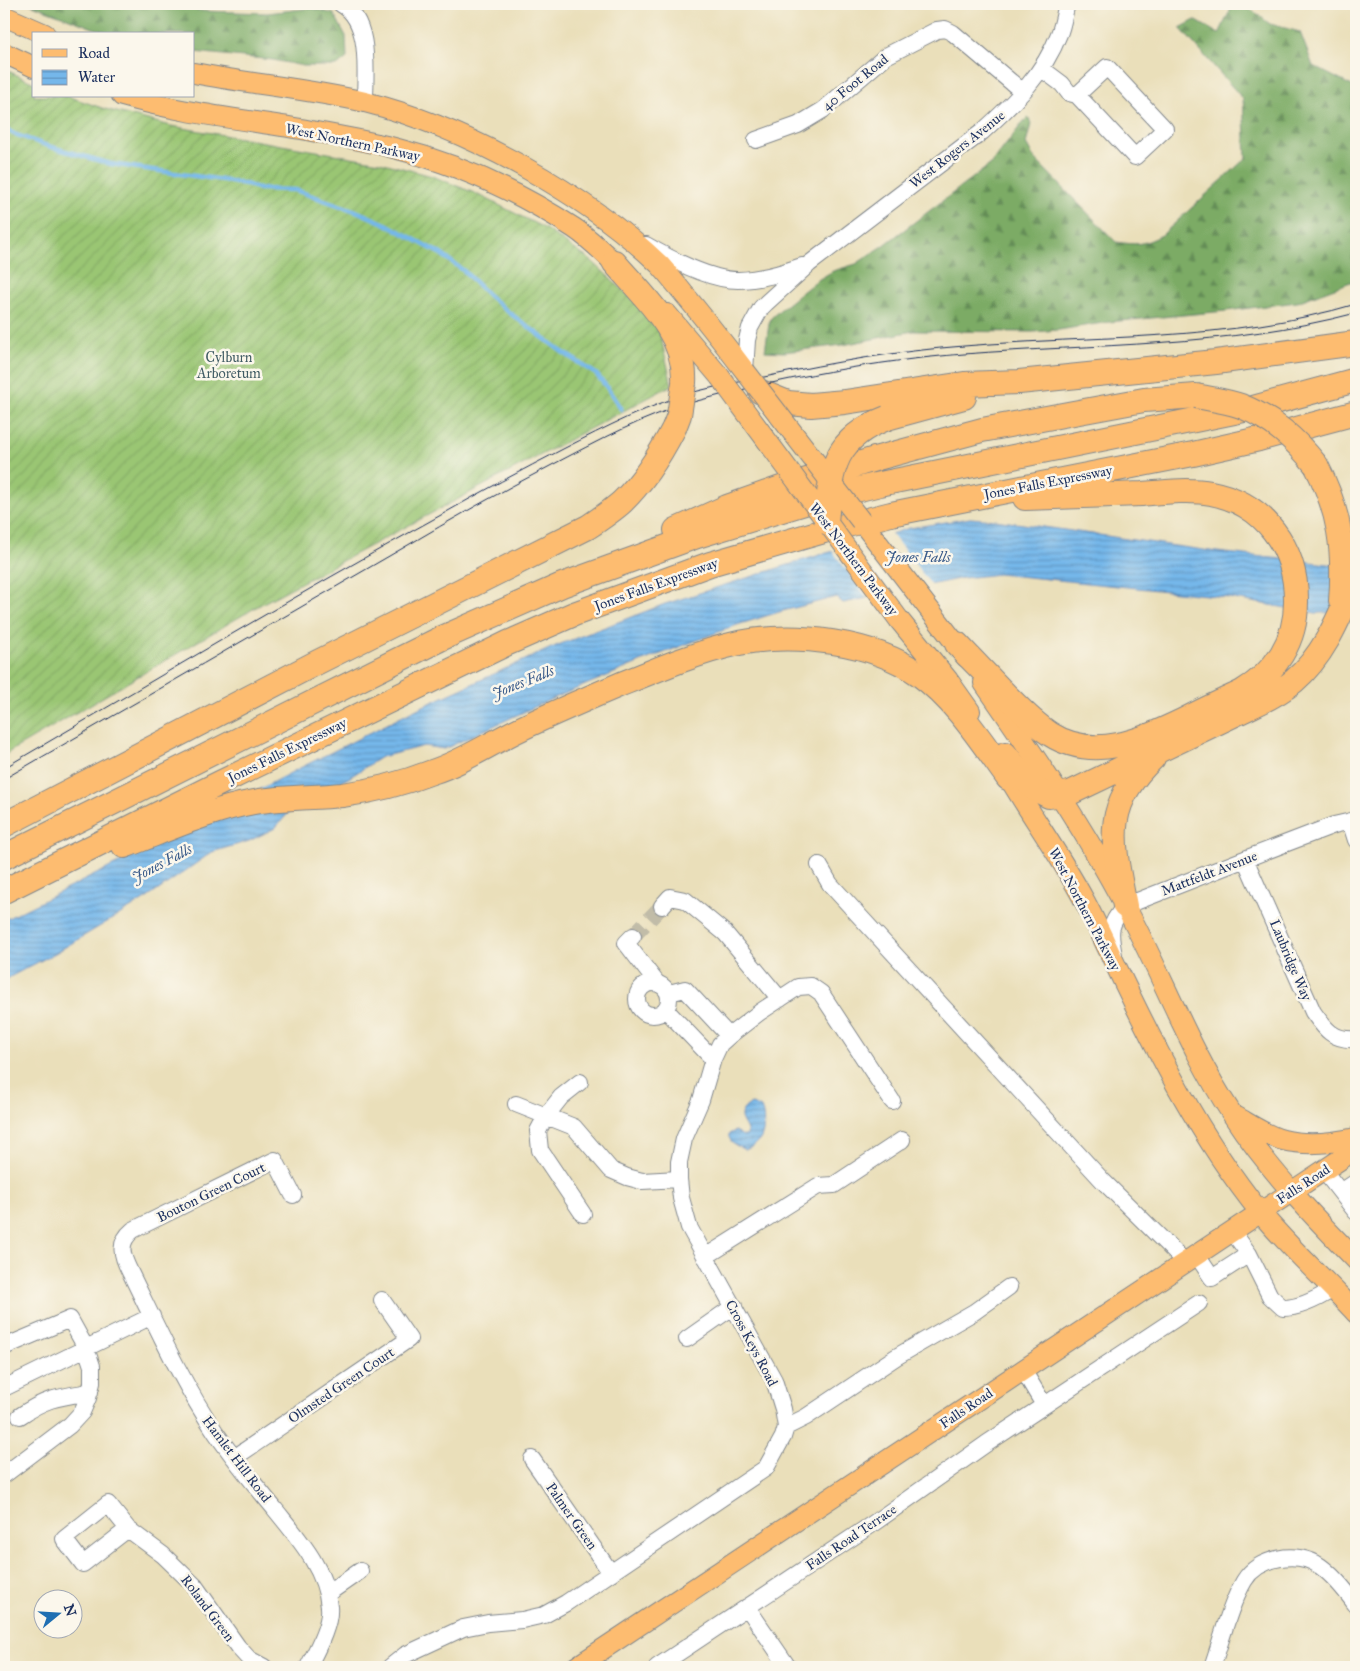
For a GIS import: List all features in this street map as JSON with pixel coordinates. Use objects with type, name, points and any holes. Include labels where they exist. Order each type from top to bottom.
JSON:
[{"type":"highway","points":[[4,825],[325,658],[588,527],[621,503],[632,492],[658,457],[674,428],[679,415],[684,380],[682,363],[676,344],[665,323],[658,312],[614,262]]},
{"type":"highway","points":[[761,392],[788,403],[811,405],[845,402],[884,408],[1019,382],[1216,362],[1356,344]]},
{"type":"highway","points":[[562,585],[697,536],[811,501],[944,470],[1249,409],[1356,380]]},
{"type":"highway","points":[[4,857],[440,639],[562,585],[691,522],[778,490],[878,458],[982,430],[1144,400],[1196,396],[1240,406],[1266,419],[1295,440],[1316,465],[1335,508],[1339,527],[1343,580],[1341,603],[1334,627]]},
{"type":"highway","points":[[826,522],[830,481],[837,456],[848,441],[884,408]]},
{"type":"highway","name":"Jones Falls Expressway","points":[[4,892],[454,668],[574,614],[710,564],[754,550],[891,514],[1193,454],[1259,439],[1356,413]]},
{"type":"highway","points":[[957,644],[1031,720],[1047,732],[1062,741],[1080,746],[1108,747],[1154,734],[1256,684],[1269,672],[1286,649],[1296,617],[1296,583],[1292,567],[1278,536],[1264,519],[1248,506],[1228,498],[1209,493],[1180,492],[960,500]]},
{"type":"highway","points":[[968,707],[1033,788],[1049,796],[1076,790],[1274,695],[1294,681],[1319,654],[1334,627],[1356,579]]},
{"type":"highway","points":[[4,892],[200,816],[256,802],[368,791],[424,775],[452,765],[545,717],[678,661],[740,643],[795,639],[856,646],[886,656],[918,674],[946,698],[967,721],[1008,778]]},
{"type":"highway","points":[[1126,906],[1114,846],[1116,818],[1123,797],[1138,773],[1164,748]]},
{"type":"main road","points":[[4,16],[41,32]]},
{"type":"main road","points":[[4,53],[32,66]]},
{"type":"main road","name":"West Northern Parkway","points":[[195,73],[304,90],[365,102],[402,113],[438,127],[500,155],[570,195],[615,227],[661,266],[707,321],[957,644],[1060,795],[1126,906],[1202,1062],[1232,1114],[1268,1165],[1356,1260]]},
{"type":"main road","name":"West Northern Parkway","points":[[129,98],[201,114],[301,129],[393,148],[425,157],[493,183],[530,202],[575,229],[614,262],[660,306],[720,377],[900,621],[968,707],[1008,778],[1054,847],[1080,892],[1117,969],[1195,1116],[1224,1163],[1260,1212],[1291,1247],[1356,1313]]},
{"type":"main road","points":[[1232,1114],[1281,1140],[1307,1144],[1356,1138]]},
{"type":"main road","name":"Falls Road","points":[[576,1667],[1356,1149]]},
{"type":"street","points":[[341,4],[354,17],[361,29],[365,45],[365,102]]},
{"type":"street","name":"West Rogers Avenue","points":[[745,371],[747,340],[750,328],[766,302],[809,264],[982,132],[1008,108],[1042,69],[1059,34],[1067,4]]},
{"type":"street","name":"40 Foot Road","points":[[756,140],[784,131],[823,110],[886,56],[938,30],[944,29],[953,34],[1023,92]]},
{"type":"street","points":[[1042,69],[1062,84],[1069,93],[1077,95],[1135,157],[1165,129],[1107,67],[1077,95]]},
{"type":"street","name":"West Rogers Avenue","points":[[615,227],[661,254],[687,266],[727,279],[745,280],[761,278],[809,264]]},
{"type":"street","points":[[1353,820],[1356,840]]},
{"type":"street","name":"Mattfeldt Avenue","points":[[1126,906],[1245,859],[1353,820]]},
{"type":"street","name":"Laubridge Way","points":[[1245,859],[1313,1012],[1325,1029],[1335,1036],[1356,1039]]},
{"type":"street","points":[[819,865],[830,884],[1103,1181],[1212,1278],[1249,1254]]},
{"type":"street","points":[[662,906],[670,897],[685,900],[725,934],[780,999]]},
{"type":"street","points":[[1117,969],[1112,943],[1112,929],[1114,919],[1126,906]]},
{"type":"street","points":[[633,936],[626,943],[656,982],[664,986],[669,993],[670,1002],[666,1010],[659,1014],[650,1015],[642,1011],[637,1004],[637,995],[640,988],[648,983],[656,982]]},
{"type":"street","name":"Cross Keys Road","points":[[786,1427],[783,1409],[774,1380],[689,1228],[681,1198],[679,1179],[679,1162],[684,1139],[701,1100],[713,1059],[720,1044],[798,987],[811,986],[821,993],[892,1101]]},
{"type":"street","points":[[669,993],[685,989],[729,1036]]},
{"type":"street","points":[[666,1010],[713,1059]]},
{"type":"street","points":[[580,1082],[561,1097],[546,1116],[538,1131],[540,1150],[582,1214]]},
{"type":"street","points":[[516,1104],[574,1127],[611,1170],[627,1177],[642,1180],[679,1179]]},
{"type":"street","points":[[705,1257],[818,1186],[834,1185],[902,1140]]},
{"type":"street","name":"Bouton Green Court","points":[[122,1249],[126,1235],[133,1230],[276,1160],[293,1195]]},
{"type":"street","points":[[1324,1170],[1355,1208]]},
{"type":"street","points":[[1341,1192],[1356,1182]]},
{"type":"street","points":[[1232,1231],[1249,1254],[1270,1296],[1283,1308],[1296,1306],[1334,1289]]},
{"type":"street","name":"Hamlet Hill Road","points":[[122,1249],[130,1272],[198,1406],[234,1458],[310,1554],[323,1582],[327,1594],[329,1615],[308,1667]]},
{"type":"street","points":[[390,1667],[405,1655],[446,1634],[488,1623],[522,1620],[544,1615],[587,1590],[766,1468],[783,1437],[786,1427],[806,1417],[896,1358],[974,1312],[1009,1287]]},
{"type":"street","name":"Olmsted Green Court","points":[[234,1458],[409,1339],[382,1300]]},
{"type":"street","name":"Falls Road Terrace","points":[[657,1667],[871,1524],[1044,1405],[1199,1303]]},
{"type":"street","points":[[687,1339],[734,1306]]},
{"type":"street","points":[[4,1388],[152,1316]]},
{"type":"street","points":[[4,1346],[70,1319],[86,1348],[92,1366],[90,1392],[82,1412],[70,1424],[22,1452],[4,1474]]},
{"type":"street","points":[[1023,1370],[1044,1405]]},
{"type":"street","points":[[20,1416],[37,1404],[49,1399],[90,1392]]},
{"type":"street","name":"Palmer Green","points":[[532,1459],[611,1573]]},
{"type":"street","name":"Roland Green","points":[[128,1529],[163,1554],[195,1586],[238,1648],[249,1659],[264,1667]]},
{"type":"street","points":[[1212,1667],[1245,1579],[1254,1569],[1264,1563],[1292,1558],[1310,1561],[1319,1565],[1338,1583],[1356,1605]]},
{"type":"street","points":[[327,1594],[360,1571]]},
{"type":"street","points":[[747,1607],[788,1667]]},
{"type":"street","points":[[407,1667],[427,1645]]},
{"type":"green space","points":[[30,4],[166,4],[203,11],[267,13],[312,8],[334,14],[346,36],[347,58],[337,66],[303,66],[273,60],[195,52],[195,32],[107,32]]},
{"type":"green space","points":[[1233,4],[1244,4],[1270,24],[1300,32],[1313,66],[1356,88],[1356,280],[1297,302],[1226,311],[1109,322],[1033,332],[913,331],[843,345],[784,352],[765,351],[771,318],[781,309],[816,281],[833,271],[856,264],[883,246],[991,164],[1024,121],[1029,118],[1031,124],[1026,144],[1034,158],[1116,242],[1140,243],[1150,241],[1162,235],[1246,158],[1243,99],[1180,28],[1195,20],[1219,34]]},
{"type":"green space","name":"Cylburn Arboretum","points":[[4,69],[32,82],[32,98],[73,98],[105,109],[171,126],[380,162],[432,176],[477,194],[544,228],[593,262],[645,311],[659,330],[672,385],[265,602],[4,755]]},
{"type":"water","name":"Jones Falls","points":[[970,518],[1217,552],[1356,567],[1356,612],[1316,613],[1217,596],[998,574],[963,578],[843,603],[836,597],[779,612],[737,625],[650,658],[547,701],[444,749],[424,746],[381,757],[350,777],[292,809],[275,828],[249,841],[212,852],[147,898],[57,952],[4,980],[4,920],[145,850],[296,770],[419,708],[558,645],[665,604],[910,528]]},
{"type":"water","points":[[752,1104],[761,1108],[764,1125],[758,1142],[745,1150],[732,1143],[729,1134],[735,1131],[743,1136],[747,1136],[741,1114],[747,1106]]},
{"type":"pier","points":[[890,532],[933,587],[869,600],[831,549]]},
{"type":"waterway","points":[[4,128],[14,134],[48,146],[111,164],[223,180],[246,184],[259,189],[295,190],[356,211],[386,224],[441,254],[464,271],[507,311],[596,374],[621,409]]},
{"type":"tunnel","points":[[633,936],[662,906]]},
{"type":"tram line","points":[[4,768],[276,608],[486,490],[612,424],[680,396],[793,371],[890,354],[964,346],[1211,331],[1260,325],[1356,304]]},
{"type":"tram line","points":[[4,779],[494,496],[604,438],[640,421],[678,407],[796,378],[897,361],[964,354],[1210,338],[1308,324],[1356,313]]}]
